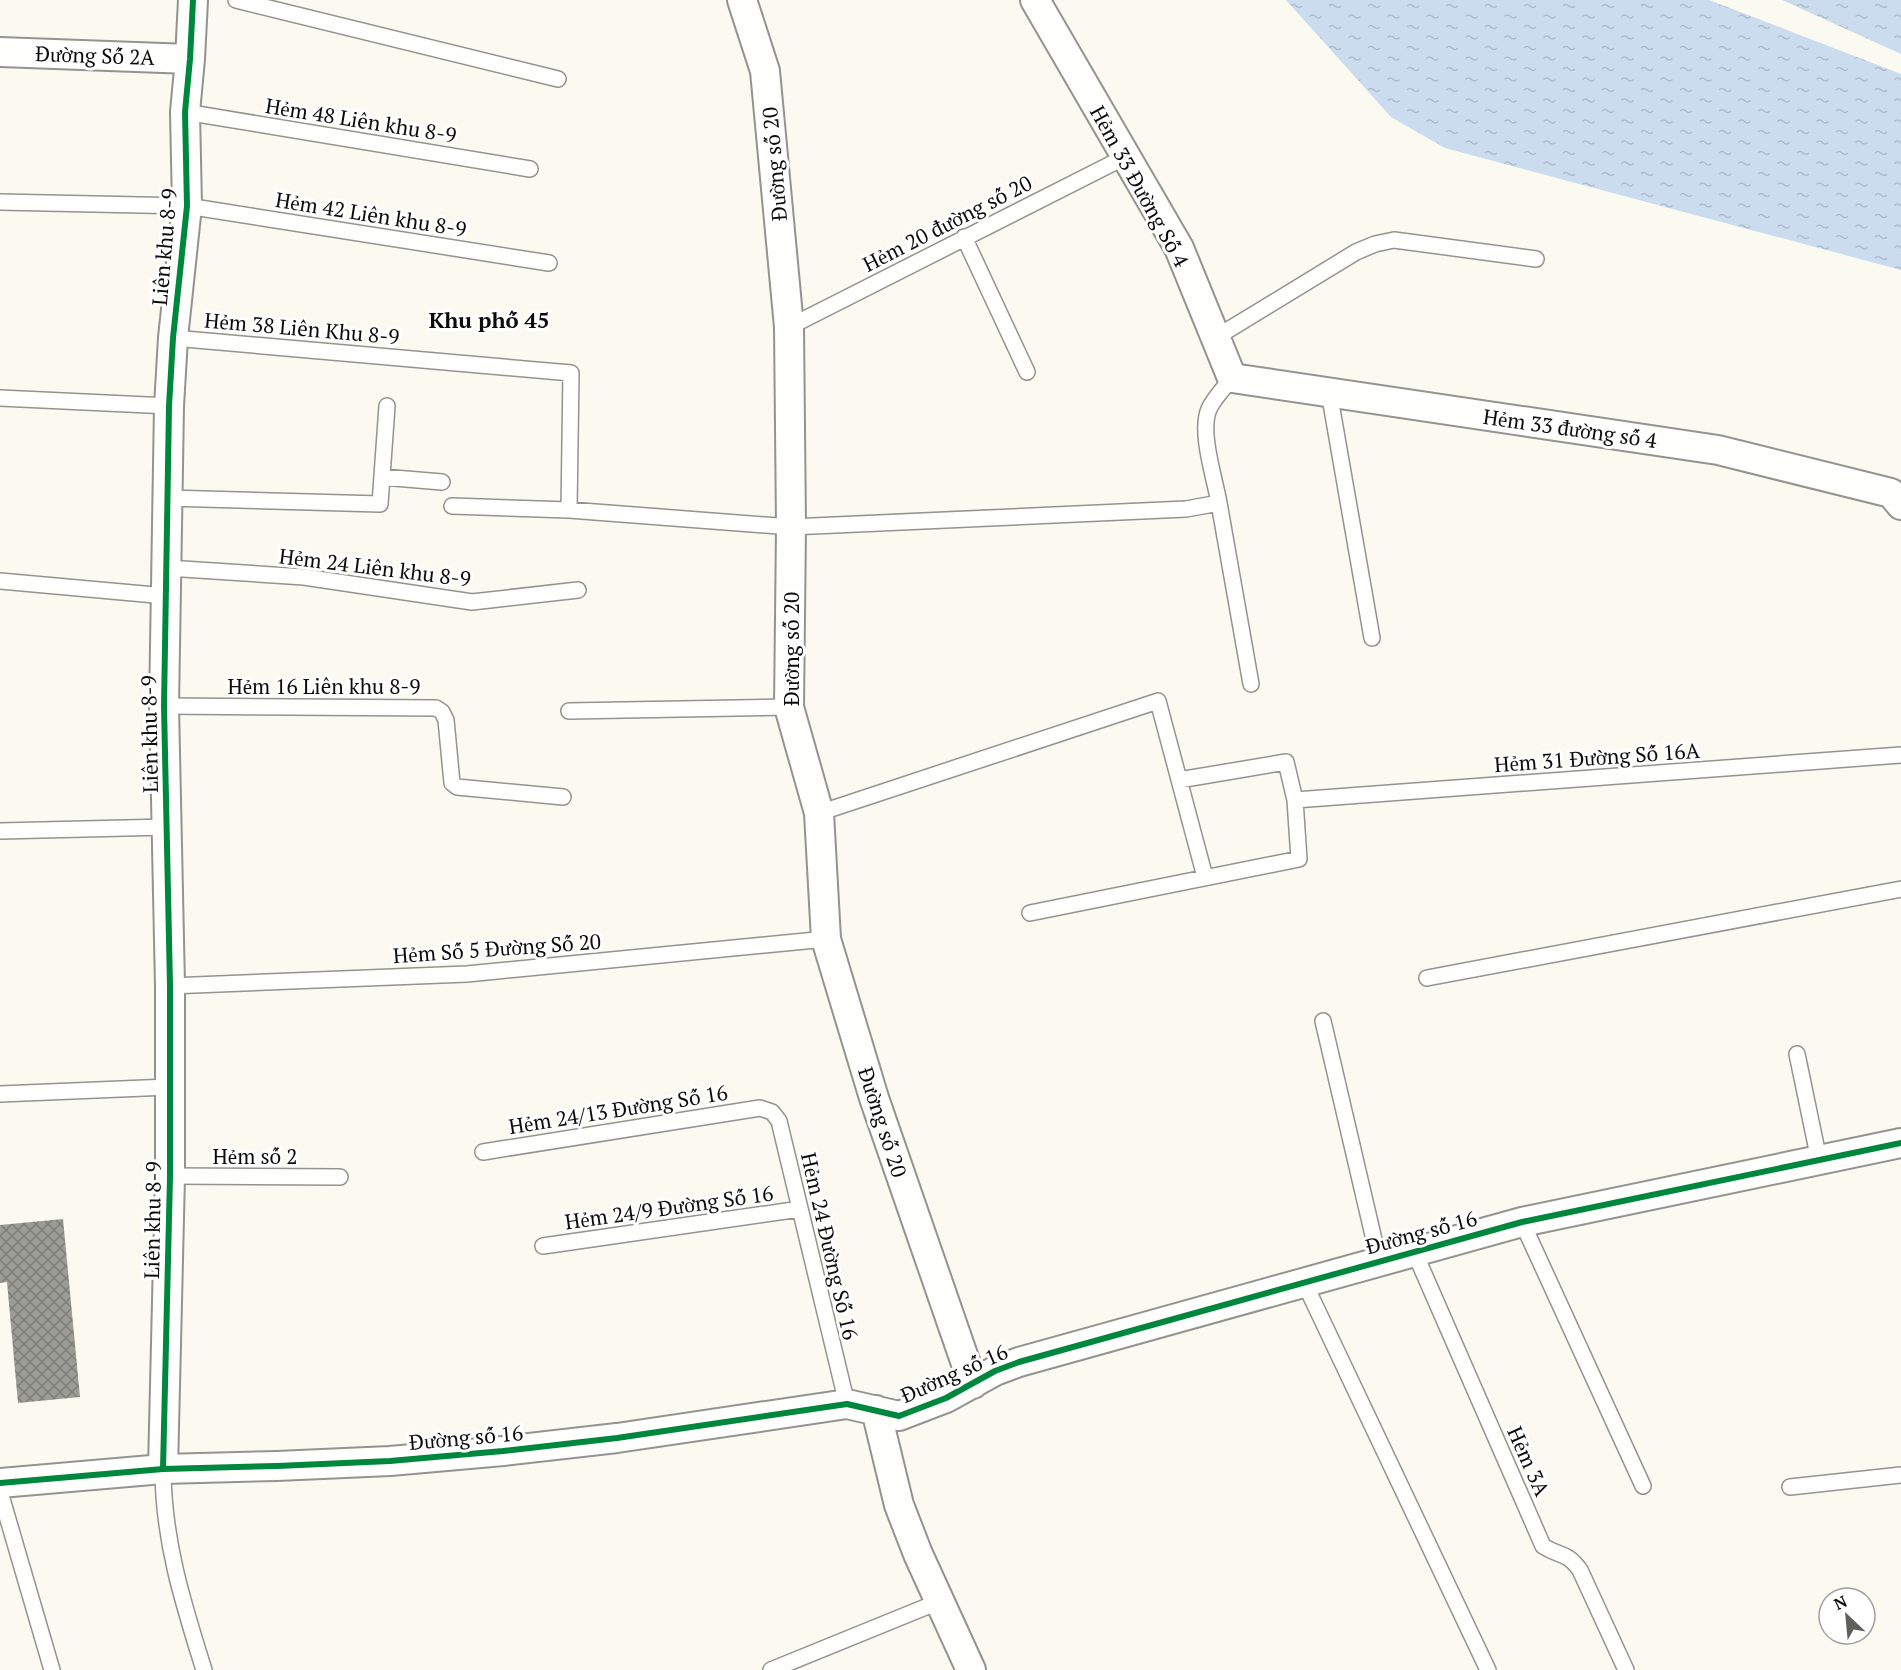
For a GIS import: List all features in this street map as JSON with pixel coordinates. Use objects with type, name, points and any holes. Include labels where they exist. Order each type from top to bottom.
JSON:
[{"type":"street","name":"Liên khu 8-9","points":[[163,1469],[170,1176],[170,986],[164,706],[169,406],[186,206],[185,112],[193,0]]},
{"type":"street","name":"Đường số 20","points":[[742,0],[765,71],[789,327],[791,527],[789,707],[819,813],[826,939],[874,1098],[973,1384]]},
{"type":"street","name":"Hẻm 33 Đường Số 4","points":[[1035,0],[1179,248],[1232,378]]},
{"type":"street","name":"Đường Số 2A","points":[[0,51],[190,59]]},
{"type":"street","name":"Hẻm 33 đường số 4","points":[[1232,378],[1718,450],[1891,493],[1901,505]]},
{"type":"street","name":"Đường số 16","points":[[0,1483],[163,1469],[379,1461],[503,1451],[617,1438],[847,1404],[899,1416],[946,1398],[995,1371],[1019,1362],[1414,1251],[1522,1222],[1901,1143]]},
{"type":"street","points":[[876,1410],[899,1504],[938,1602],[971,1670]]},
{"type":"lane","points":[[236,0],[558,79]]},
{"type":"lane","name":"Hẻm 48 Liên khu 8-9","points":[[185,112],[530,169]]},
{"type":"lane","name":"Hẻm 20 đường số 20","points":[[789,327],[1125,157]]},
{"type":"lane","name":"Hẻm 42 Liên khu 8-9","points":[[0,202],[186,206],[549,263]]},
{"type":"lane","points":[[964,237],[1027,372]]},
{"type":"lane","points":[[1215,338],[1356,252],[1375,244],[1394,240],[1536,259]]},
{"type":"lane","name":"Hẻm 38 Liên Khu 8-9","points":[[173,338],[571,373],[569,510]]},
{"type":"lane","points":[[1232,378],[1209,409],[1207,422],[1210,465],[1219,503],[1251,684]]},
{"type":"lane","points":[[1329,392],[1372,638]]},
{"type":"lane","points":[[0,398],[169,406]]},
{"type":"lane","points":[[168,498],[380,504],[387,406]]},
{"type":"lane","points":[[382,477],[442,482]]},
{"type":"lane","points":[[452,506],[569,510],[791,527],[1186,508],[1219,503]]},
{"type":"lane","name":"Hẻm 24 Liên khu 8-9","points":[[0,581],[166,582],[304,577],[472,602],[578,590]]},
{"type":"lane","points":[[819,813],[1158,701],[1205,877]]},
{"type":"lane","name":"Hẻm 16 Liên khu 8-9","points":[[164,706],[436,708],[442,712],[446,720],[452,783],[457,787],[563,797]]},
{"type":"lane","points":[[569,711],[789,707]]},
{"type":"lane","name":"Hẻm 31 Đường Số 16A","points":[[1295,801],[1901,755]]},
{"type":"lane","points":[[1030,913],[1299,859],[1295,801],[1286,762],[1179,780]]},
{"type":"lane","points":[[0,831],[167,827]]},
{"type":"lane","points":[[1427,978],[1901,889]]},
{"type":"lane","name":"Hẻm Số 5 Đường Số 20","points":[[170,986],[467,974],[826,939]]},
{"type":"lane","points":[[1323,1021],[1379,1261]]},
{"type":"lane","points":[[1797,1053],[1818,1160]]},
{"type":"lane","points":[[0,1094],[169,1087]]},
{"type":"lane","name":"Hẻm 24/13 Đường Số 16","points":[[483,1152],[760,1108]]},
{"type":"lane","name":"Hẻm 24 Đường Số 16","points":[[760,1108],[772,1112],[779,1121],[847,1404]]},
{"type":"lane","name":"Hẻm số 2","points":[[170,1176],[340,1177]]},
{"type":"lane","name":"Hẻm 24/9 Đường Số 16","points":[[543,1246],[800,1209]]},
{"type":"lane","points":[[1522,1222],[1643,1486]]},
{"type":"lane","name":"Hẻm 3A","points":[[1414,1251],[1543,1546],[1563,1553],[1580,1570],[1626,1670]]},
{"type":"lane","points":[[1304,1282],[1488,1670]]},
{"type":"lane","points":[[163,1469],[166,1528],[180,1593],[204,1670]]},
{"type":"lane","points":[[1790,1487],[1901,1475]]},
{"type":"lane","points":[[0,1492],[52,1670]]},
{"type":"lane","points":[[771,1670],[938,1602]]},
{"type":"water","points":[[1286,0],[1709,0],[1901,74],[1901,270],[1445,148],[1391,117]]},
{"type":"water","points":[[1782,0],[1901,0],[1901,54]]},
{"type":"building","points":[[63,1219],[80,1397],[18,1403],[7,1282],[0,1283],[0,1225]]},
{"type":"cycle path","points":[[163,1469],[170,1176],[170,986],[164,706],[169,406],[173,338],[187,206],[185,112],[193,0]]},
{"type":"cycle path","points":[[0,1483],[163,1469],[390,1461],[503,1451],[617,1438],[847,1404],[899,1416],[946,1398],[995,1371],[1019,1362],[1522,1222],[1901,1143]]},
{"type":"district","name":"Khu phố 45","points":[[489,319]]}]
